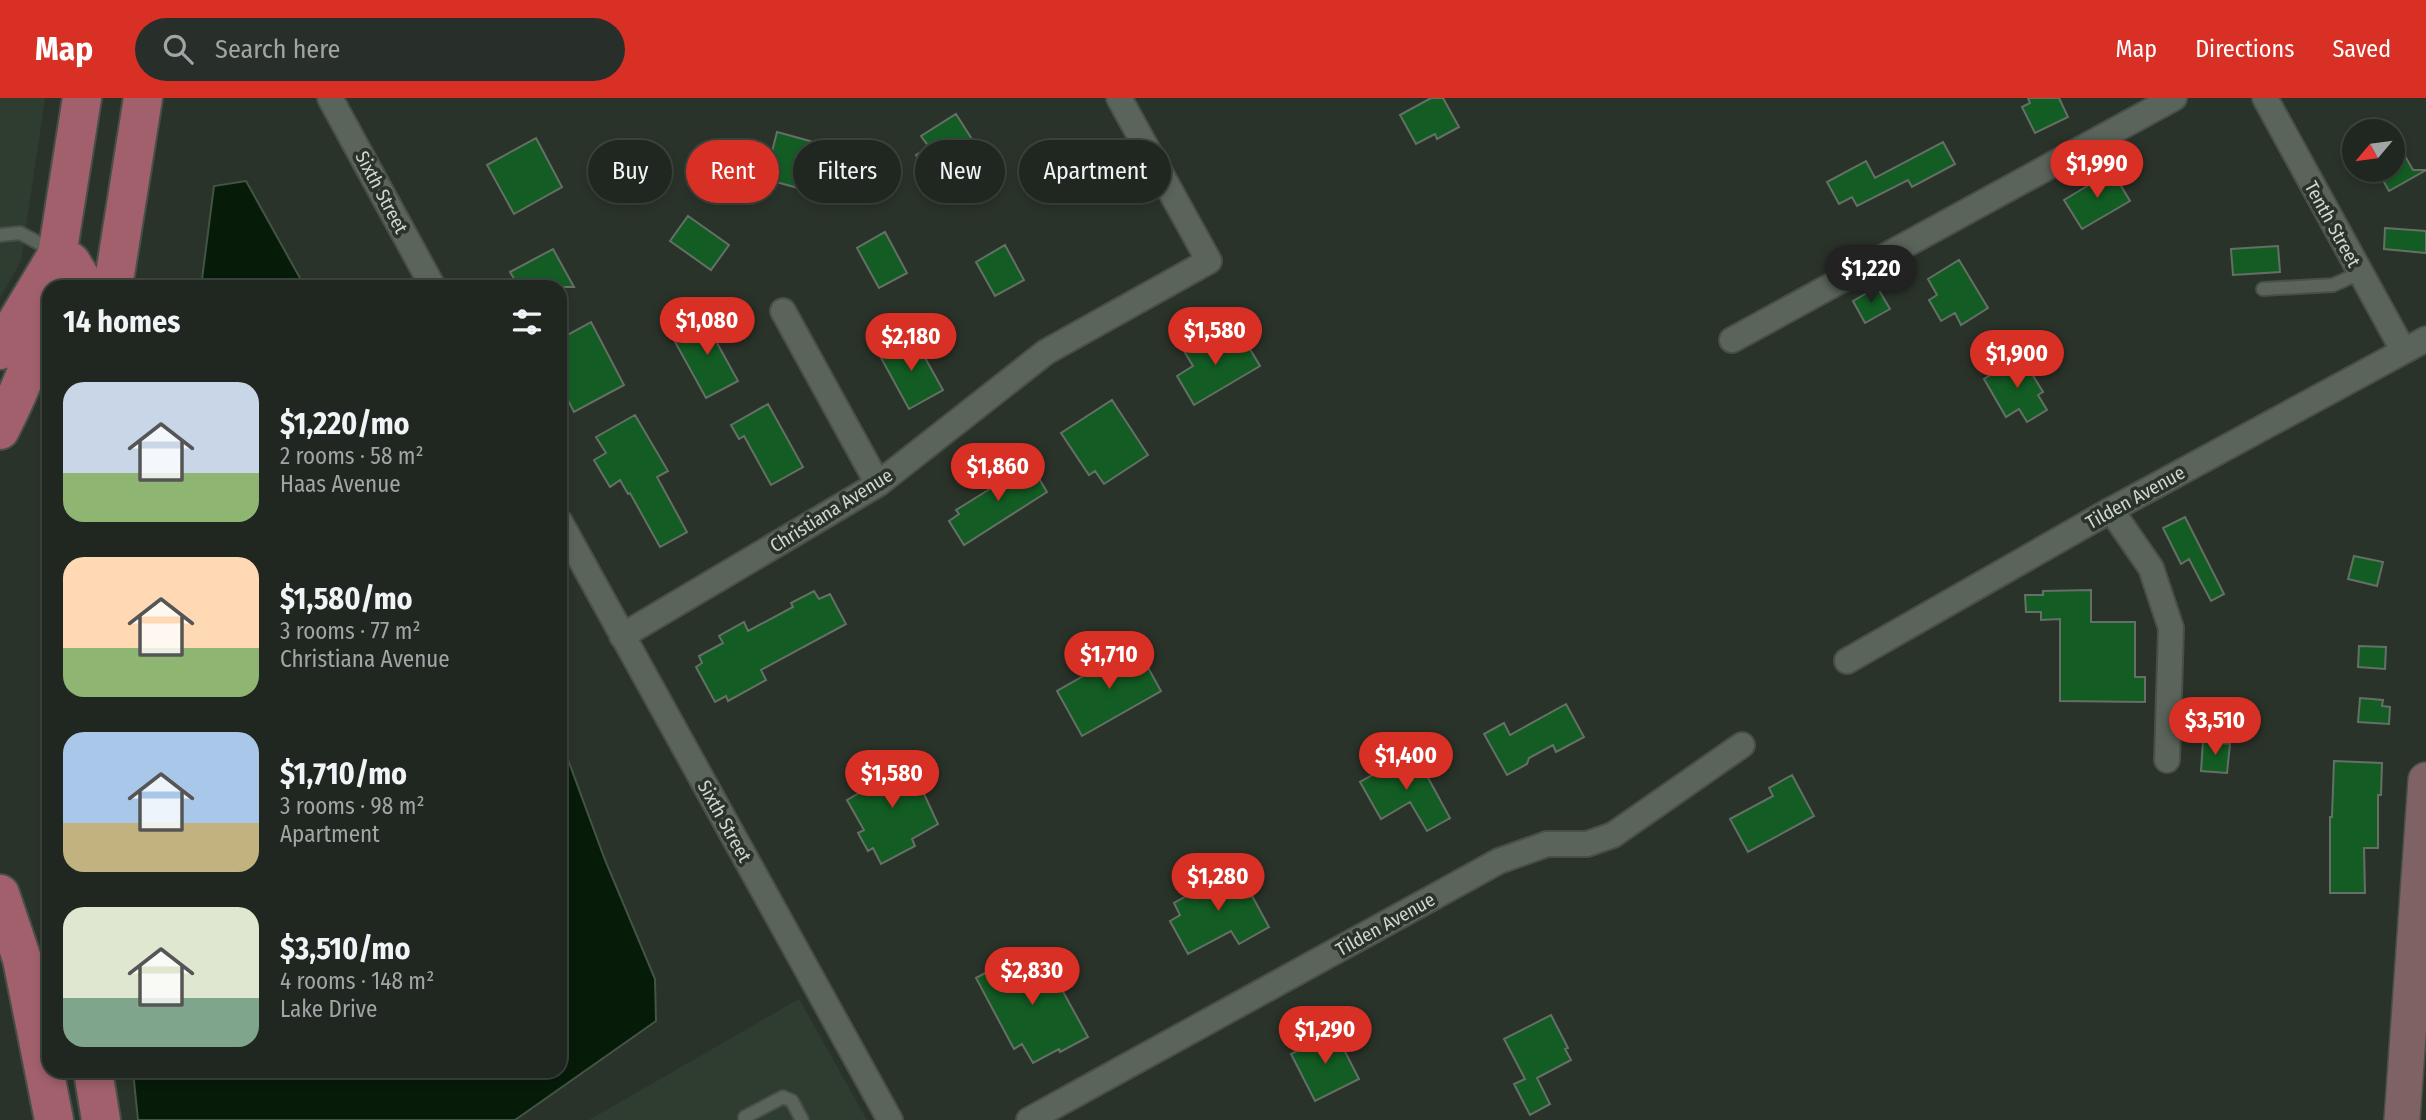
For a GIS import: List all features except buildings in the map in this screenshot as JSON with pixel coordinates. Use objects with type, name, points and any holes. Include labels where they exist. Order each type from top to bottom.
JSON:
[{"type":"main road","points":[[55,270],[82,98]]},
{"type":"main road","points":[[114,280],[143,98]]},
{"type":"main road","points":[[55,270],[71,262],[82,280]]},
{"type":"main road","points":[[0,350],[42,289]]},
{"type":"main road","points":[[0,430],[19,393],[42,326]]},
{"type":"main road","points":[[0,894],[22,959],[42,1060]]},
{"type":"main road","points":[[46,1078],[54,1120]]},
{"type":"main road","points":[[94,1078],[101,1120]]},
{"type":"street","name":"Sixth Street","points":[[330,98],[429,280]]},
{"type":"street","name":"Christiana Avenue","points":[[622,636],[878,484],[1046,352],[1209,261],[1119,98]]},
{"type":"street","points":[[1732,340],[2174,98]]},
{"type":"street","name":"Tenth Street","points":[[2264,98],[2403,350]]},
{"type":"street","points":[[783,311],[878,484]]},
{"type":"street","name":"Tilden Avenue","points":[[1847,661],[2111,510],[2426,339]]},
{"type":"street","points":[[2111,510],[2151,568],[2171,628],[2167,760]]},
{"type":"street","name":"Sixth Street","points":[[567,535],[890,1120]]},
{"type":"street","name":"Tilden Avenue","points":[[1029,1120],[1499,861],[1547,845],[1587,844],[1613,835],[1742,745]]},
{"type":"street","points":[[2402,1120],[2416,1069],[2426,780]]},
{"type":"lane","points":[[0,235],[20,233],[55,270]]},
{"type":"lane","points":[[2263,289],[2333,285],[2360,273]]},
{"type":"lane","points":[[745,1120],[745,1117],[783,1097],[792,1101],[802,1120]]},
{"type":"shaded area","points":[[0,98],[45,98],[21,261],[0,298]]},
{"type":"shaded area","points":[[246,181],[301,280],[202,280],[214,186]]},
{"type":"shaded area","points":[[567,757],[605,860],[655,979],[656,1021],[515,1120],[138,1120],[134,1078],[567,1078]]},
{"type":"shaded area","points":[[799,999],[867,1120],[589,1120]]}]
